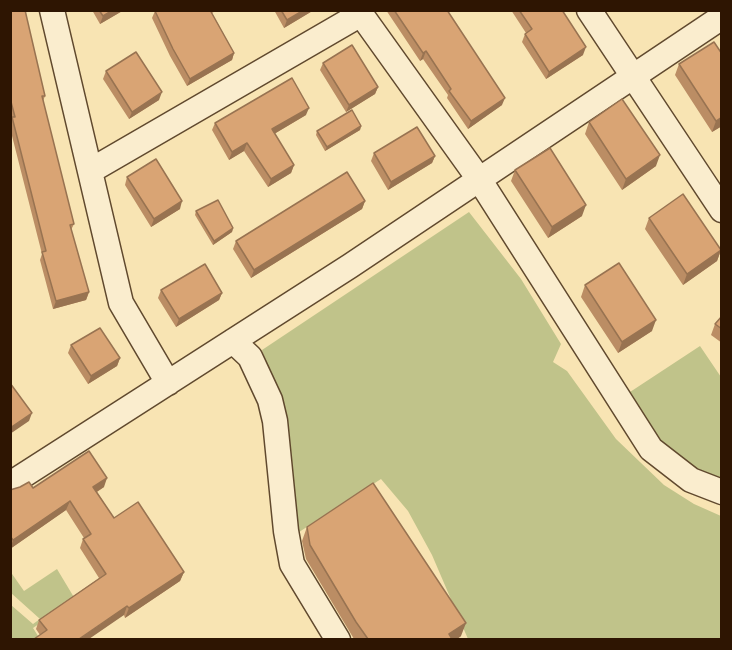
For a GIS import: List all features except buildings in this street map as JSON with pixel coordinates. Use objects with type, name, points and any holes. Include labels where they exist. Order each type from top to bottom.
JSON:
[{"type":"street","points":[[52,10],[121,303],[168,383]]},
{"type":"street","points":[[589,10],[722,210]]},
{"type":"street","points":[[90,171],[359,13],[479,180],[651,449],[691,480],[722,492]]},
{"type":"street","points":[[10,484],[479,180],[722,17]]},
{"type":"street","points":[[233,341],[250,357],[270,400],[276,429],[285,531],[292,564],[338,639]]},
{"type":"green space","points":[[469,212],[521,279],[561,344],[553,362],[567,371],[616,439],[664,485],[694,504],[721,516],[721,639],[468,639],[432,555],[408,511],[381,479],[296,534],[295,494],[283,399],[270,374],[262,350]]},
{"type":"green space","points":[[700,346],[721,377],[721,481],[689,467],[671,453],[652,429],[630,392]]},
{"type":"green space","points":[[57,569],[75,599],[33,628],[40,639],[11,639],[11,605],[33,624],[40,619],[11,593],[10,571],[24,591]]}]
